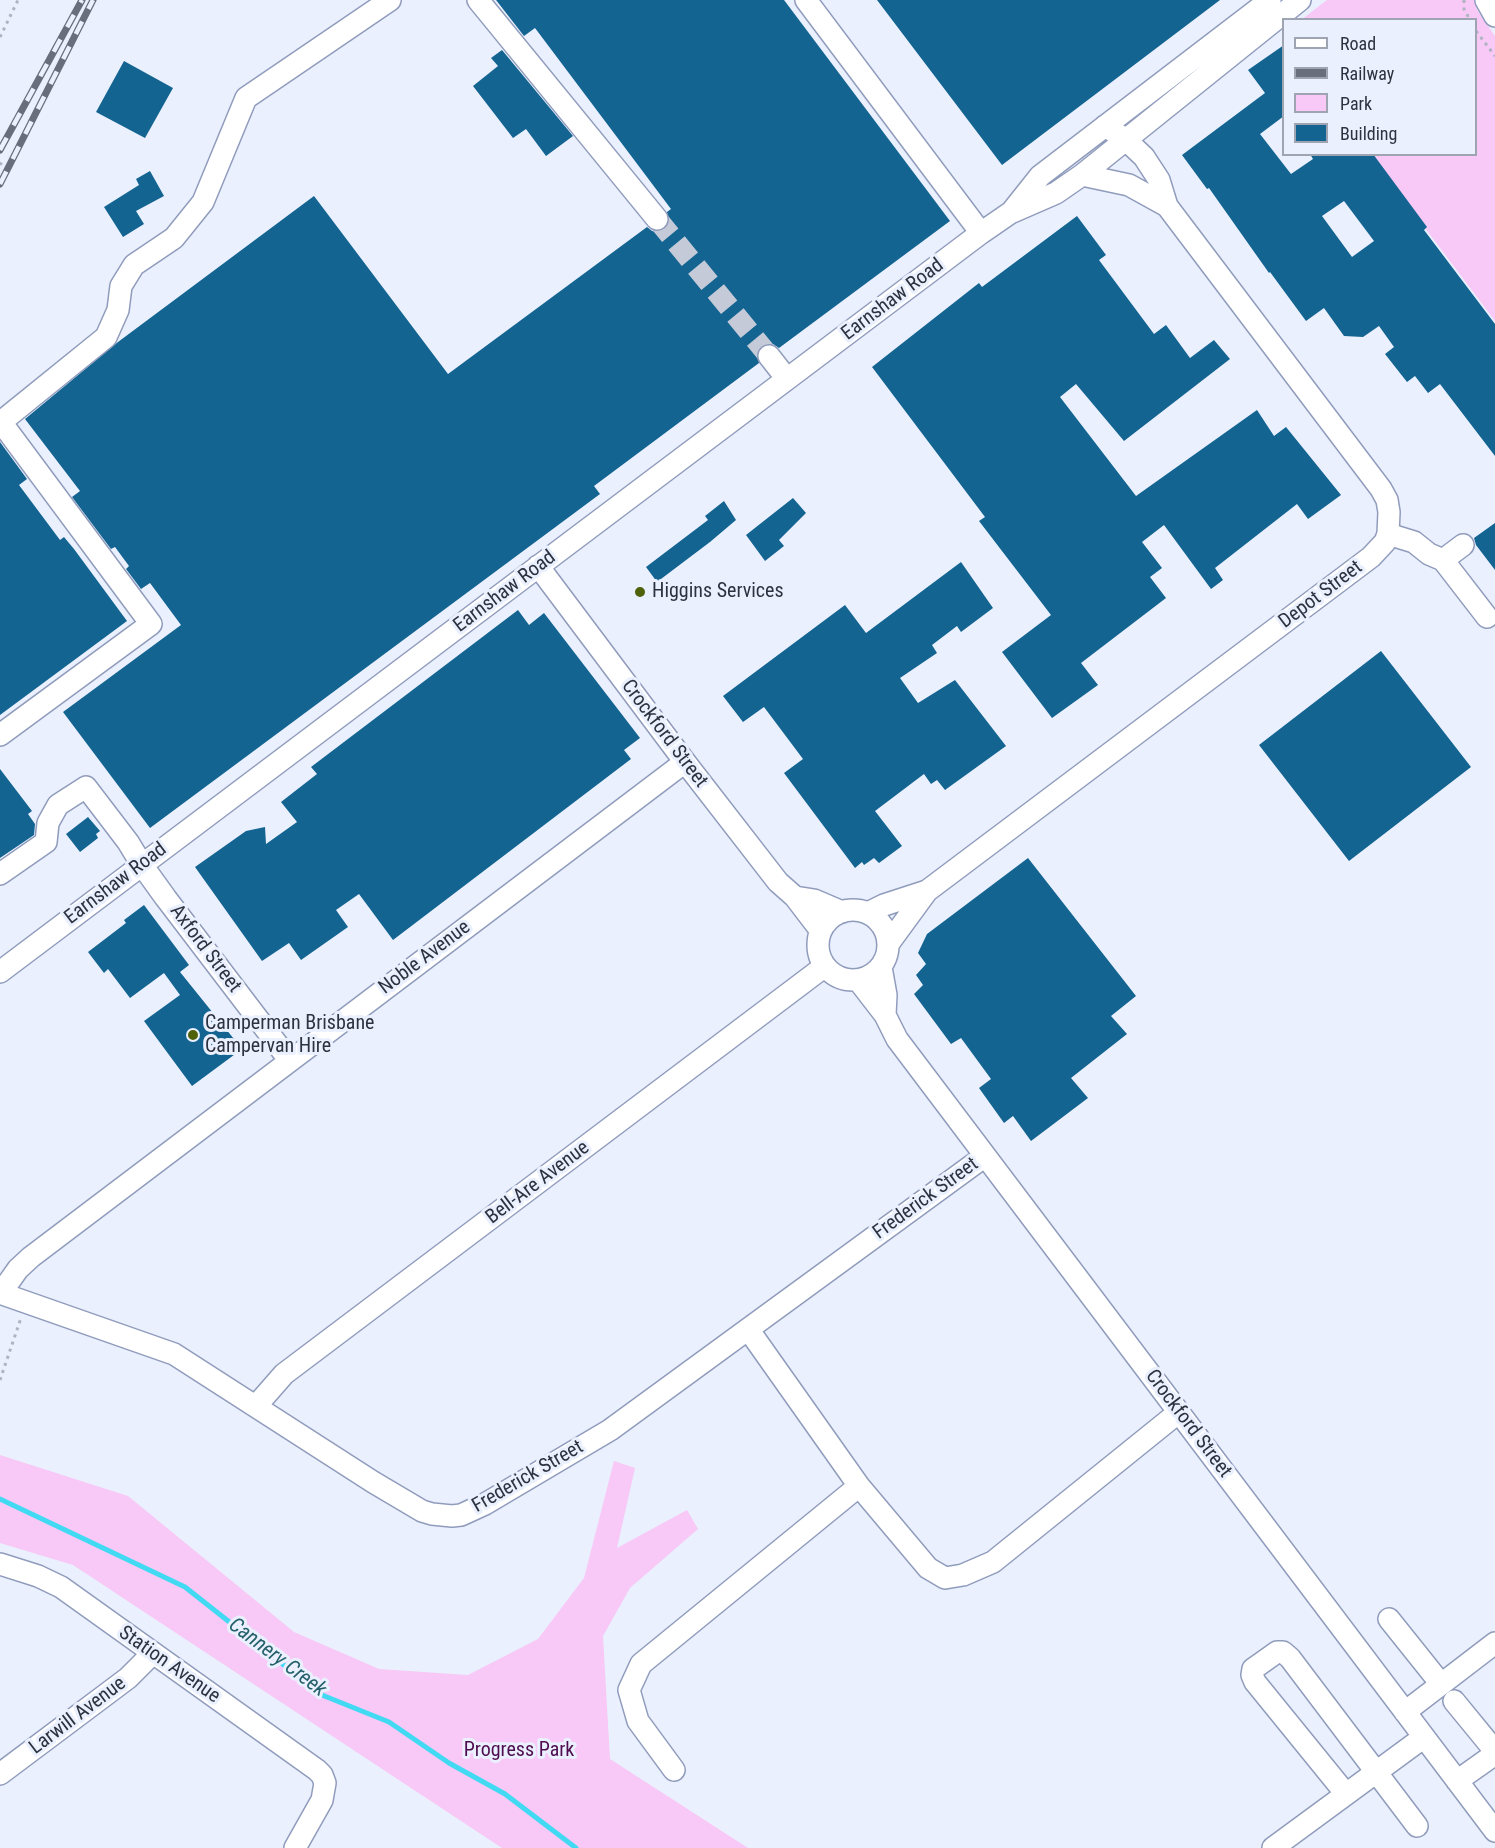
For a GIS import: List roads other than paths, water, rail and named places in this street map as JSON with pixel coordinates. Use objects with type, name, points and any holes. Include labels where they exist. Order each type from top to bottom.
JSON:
[{"type":"street","points":[[0,735],[151,624],[1,422],[106,337],[118,310],[121,286],[134,265],[174,238],[203,202],[246,98],[390,0]]},
{"type":"street","points":[[478,0],[657,219]]},
{"type":"street","points":[[806,0],[981,233]]},
{"type":"street","name":"Earnshaw Road","points":[[1010,213],[1040,176],[1269,0]]},
{"type":"street","name":"Earnshaw Road","points":[[0,972],[981,233],[1010,213],[1056,194],[1082,175],[1300,0]]},
{"type":"street","points":[[1486,0],[1495,16]]},
{"type":"street","points":[[1105,126],[1125,139],[1144,157],[1159,180],[1167,206],[1382,489],[1389,512],[1388,534],[1414,543],[1429,554],[1443,560],[1487,617]]},
{"type":"street","points":[[1082,175],[1129,185],[1167,206]]},
{"type":"street","points":[[769,356],[788,379]]},
{"type":"street","name":"Depot Street","points":[[889,943],[927,891],[1371,557],[1385,542],[1388,534]]},
{"type":"street","points":[[1443,560],[1463,545]]},
{"type":"street","name":"Crockford Street","points":[[538,566],[778,882],[795,897],[821,931]]},
{"type":"street","name":"Noble Avenue","points":[[0,1293],[18,1269],[31,1257],[685,762]]},
{"type":"street","name":"Axford Street","points":[[0,874],[46,842],[48,823],[58,805],[86,788],[129,842],[142,865],[290,1061]]},
{"type":"street","name":"Depot Street","points":[[868,913],[884,905],[927,891]]},
{"type":"street","name":"Crockford Street","points":[[795,897],[814,900],[842,912]]},
{"type":"street","points":[[860,910],[868,913],[882,925],[889,943],[888,952],[881,967],[867,978],[858,980],[840,978],[825,966],[818,949],[821,931],[826,923],[842,912],[860,910]]},
{"type":"street","name":"Bell-Are Avenue","points":[[256,1406],[284,1374],[825,966]]},
{"type":"street","name":"Crockford Street","points":[[881,967],[886,995],[885,1015]]},
{"type":"street","name":"Crockford Street","points":[[858,980],[885,1015],[897,1039],[1495,1830]]},
{"type":"street","name":"Frederick Street","points":[[0,1293],[174,1353],[373,1482],[422,1510],[432,1514],[461,1515],[485,1504],[610,1430],[649,1404],[985,1156]]},
{"type":"street","points":[[748,1329],[859,1486],[928,1568],[945,1578],[963,1575],[993,1562],[1179,1412]]},
{"type":"street","points":[[674,1770],[638,1721],[629,1690],[641,1664],[859,1486]]},
{"type":"street","name":"Station Avenue","points":[[0,1564],[38,1576],[61,1587],[322,1775],[325,1784],[322,1800],[295,1848]]},
{"type":"street","points":[[1389,1619],[1441,1684]]},
{"type":"street","points":[[1405,1712],[1495,1643]]},
{"type":"street","points":[[1346,1794],[1255,1682],[1252,1675],[1253,1669],[1277,1652],[1283,1652],[1290,1658],[1417,1826]]},
{"type":"street","name":"Larwill Avenue","points":[[0,1774],[128,1678],[152,1654]]},
{"type":"street","points":[[1454,1701],[1495,1752],[1457,1781]]},
{"type":"street","points":[[1273,1848],[1424,1737]]},
{"type":"waterway","name":"Cannery Creek","points":[[0,1499],[185,1587],[322,1695],[389,1722],[449,1763],[505,1794],[576,1848]]},
{"type":"tunnel","points":[[657,219],[769,356]]},
{"type":"railway","points":[[0,150],[82,0]]},
{"type":"railway","points":[[0,184],[93,0]]},
{"type":"place","name":"Higgins Services","points":[[640,592]]},
{"type":"place","name":"Camperman Brisbane Campervan Hire","points":[[193,1035]]},
{"type":"park label","name":"Progress Park","points":[[519,1751]]}]
